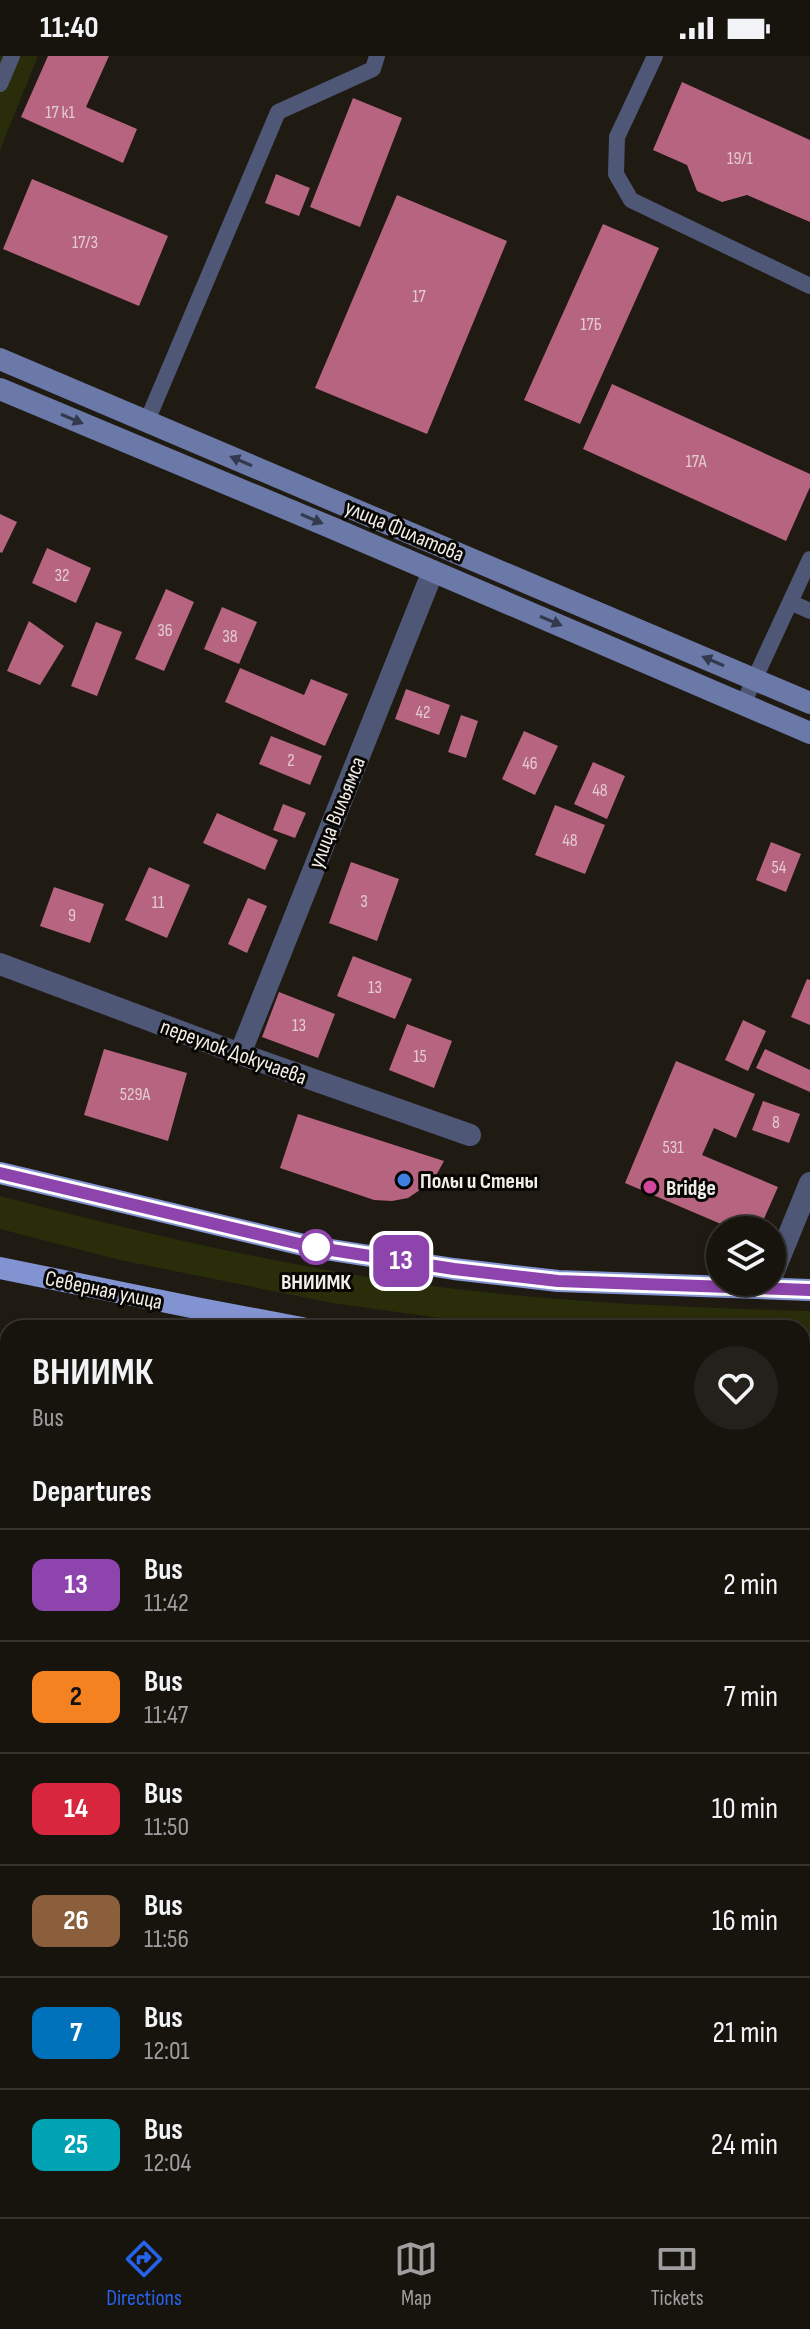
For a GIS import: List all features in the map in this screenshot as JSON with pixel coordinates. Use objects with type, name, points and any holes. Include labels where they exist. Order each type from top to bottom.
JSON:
[{"type":"main road","name":"улица Филатова","points":[[0,359],[810,703]]},
{"type":"main road","points":[[0,389],[810,733]]},
{"type":"main road","points":[[0,1173],[312,1247],[454,1269],[558,1281],[706,1282]]},
{"type":"main road","name":"Северная улица","points":[[0,1268],[262,1320]]},
{"type":"main road","points":[[786,1285],[810,1290]]},
{"type":"street","name":"улица Вильямса","points":[[240,1054],[433,571]]},
{"type":"street","name":"переулок Докучаева","points":[[0,964],[240,1054],[470,1135]]},
{"type":"street","points":[[786,1241],[810,1183]]},
{"type":"lane","points":[[0,84],[12,56]]},
{"type":"lane","points":[[147,421],[278,112],[373,69],[377,56]]},
{"type":"lane","points":[[655,56],[617,137],[616,174],[631,200],[810,286]]},
{"type":"lane","points":[[743,704],[810,559]]},
{"type":"lane","points":[[790,602],[810,611]]},
{"type":"green space","points":[[0,56],[38,56],[0,150]]},
{"type":"green space","points":[[0,1196],[210,1247],[338,1272],[455,1289],[573,1300],[810,1311],[810,1320],[454,1320],[332,1303],[120,1260],[0,1229]]},
{"type":"building","points":[[48,56],[109,56],[86,107],[137,129],[123,163],[21,117]]},
{"type":"building","points":[[682,82],[810,140],[810,222],[747,195],[722,202],[697,191],[687,165],[653,150]]},
{"type":"building","points":[[353,98],[402,118],[360,227],[310,207]]},
{"type":"building","points":[[276,174],[310,188],[299,216],[265,203]]},
{"type":"building","points":[[32,179],[168,236],[139,306],[3,249]]},
{"type":"building","points":[[397,195],[507,241],[427,434],[315,388]]},
{"type":"building","points":[[603,224],[659,248],[580,424],[524,400]]},
{"type":"building","points":[[612,384],[810,474],[810,487],[786,541],[583,449]]},
{"type":"building","points":[[0,514],[17,522],[2,553],[0,552]]},
{"type":"building","points":[[47,548],[91,568],[76,603],[32,583]]},
{"type":"building","points":[[166,589],[194,602],[164,671],[135,659]]},
{"type":"building","points":[[222,607],[257,622],[239,664],[204,649]]},
{"type":"building","points":[[29,621],[64,646],[40,685],[7,671]]},
{"type":"building","points":[[96,622],[122,632],[97,696],[71,686]]},
{"type":"building","points":[[240,668],[304,695],[311,679],[348,694],[325,746],[225,702]]},
{"type":"building","points":[[406,689],[450,705],[439,735],[395,719]]},
{"type":"building","points":[[461,715],[478,721],[466,758],[448,752]]},
{"type":"building","points":[[524,731],[558,746],[535,795],[502,779]]},
{"type":"building","points":[[271,736],[322,756],[310,785],[259,764]]},
{"type":"building","points":[[593,762],[625,776],[607,819],[574,804]]},
{"type":"building","points":[[283,804],[306,813],[295,838],[273,830]]},
{"type":"building","points":[[555,805],[605,825],[585,874],[535,855]]},
{"type":"building","points":[[217,813],[278,840],[265,870],[203,843]]},
{"type":"building","points":[[771,842],[801,854],[786,892],[756,880]]},
{"type":"building","points":[[351,862],[399,879],[377,941],[329,923]]},
{"type":"building","points":[[149,867],[190,885],[167,938],[125,920]]},
{"type":"building","points":[[54,887],[104,904],[90,943],[40,926]]},
{"type":"building","points":[[248,898],[267,906],[247,953],[228,944]]},
{"type":"building","points":[[353,956],[412,979],[395,1019],[337,996]]},
{"type":"building","points":[[807,979],[810,980],[810,1025],[791,1017]]},
{"type":"building","points":[[279,992],[335,1014],[318,1058],[262,1037]]},
{"type":"building","points":[[743,1020],[766,1031],[748,1071],[725,1060]]},
{"type":"building","points":[[407,1024],[452,1041],[434,1088],[389,1070]]},
{"type":"building","points":[[104,1049],[187,1073],[168,1141],[84,1115]]},
{"type":"building","points":[[765,1049],[810,1070],[810,1092],[756,1068]]},
{"type":"building","points":[[676,1061],[755,1094],[736,1138],[714,1128],[702,1155],[778,1187],[765,1216],[706,1218],[625,1183]]},
{"type":"building","points":[[763,1101],[800,1114],[789,1143],[752,1130]]},
{"type":"building","points":[[298,1114],[444,1161],[433,1181],[408,1198],[374,1200],[280,1168]]},
{"type":"bus line","name":"13","points":[[0,1173],[312,1247],[454,1269],[558,1281],[810,1290]]},
{"type":"place","name":"Полы и Стены","points":[[404,1180]]},
{"type":"place","name":"Bridge","points":[[650,1187]]},
{"type":"place","name":"ВНИИМК","points":[[316,1247]]}]
